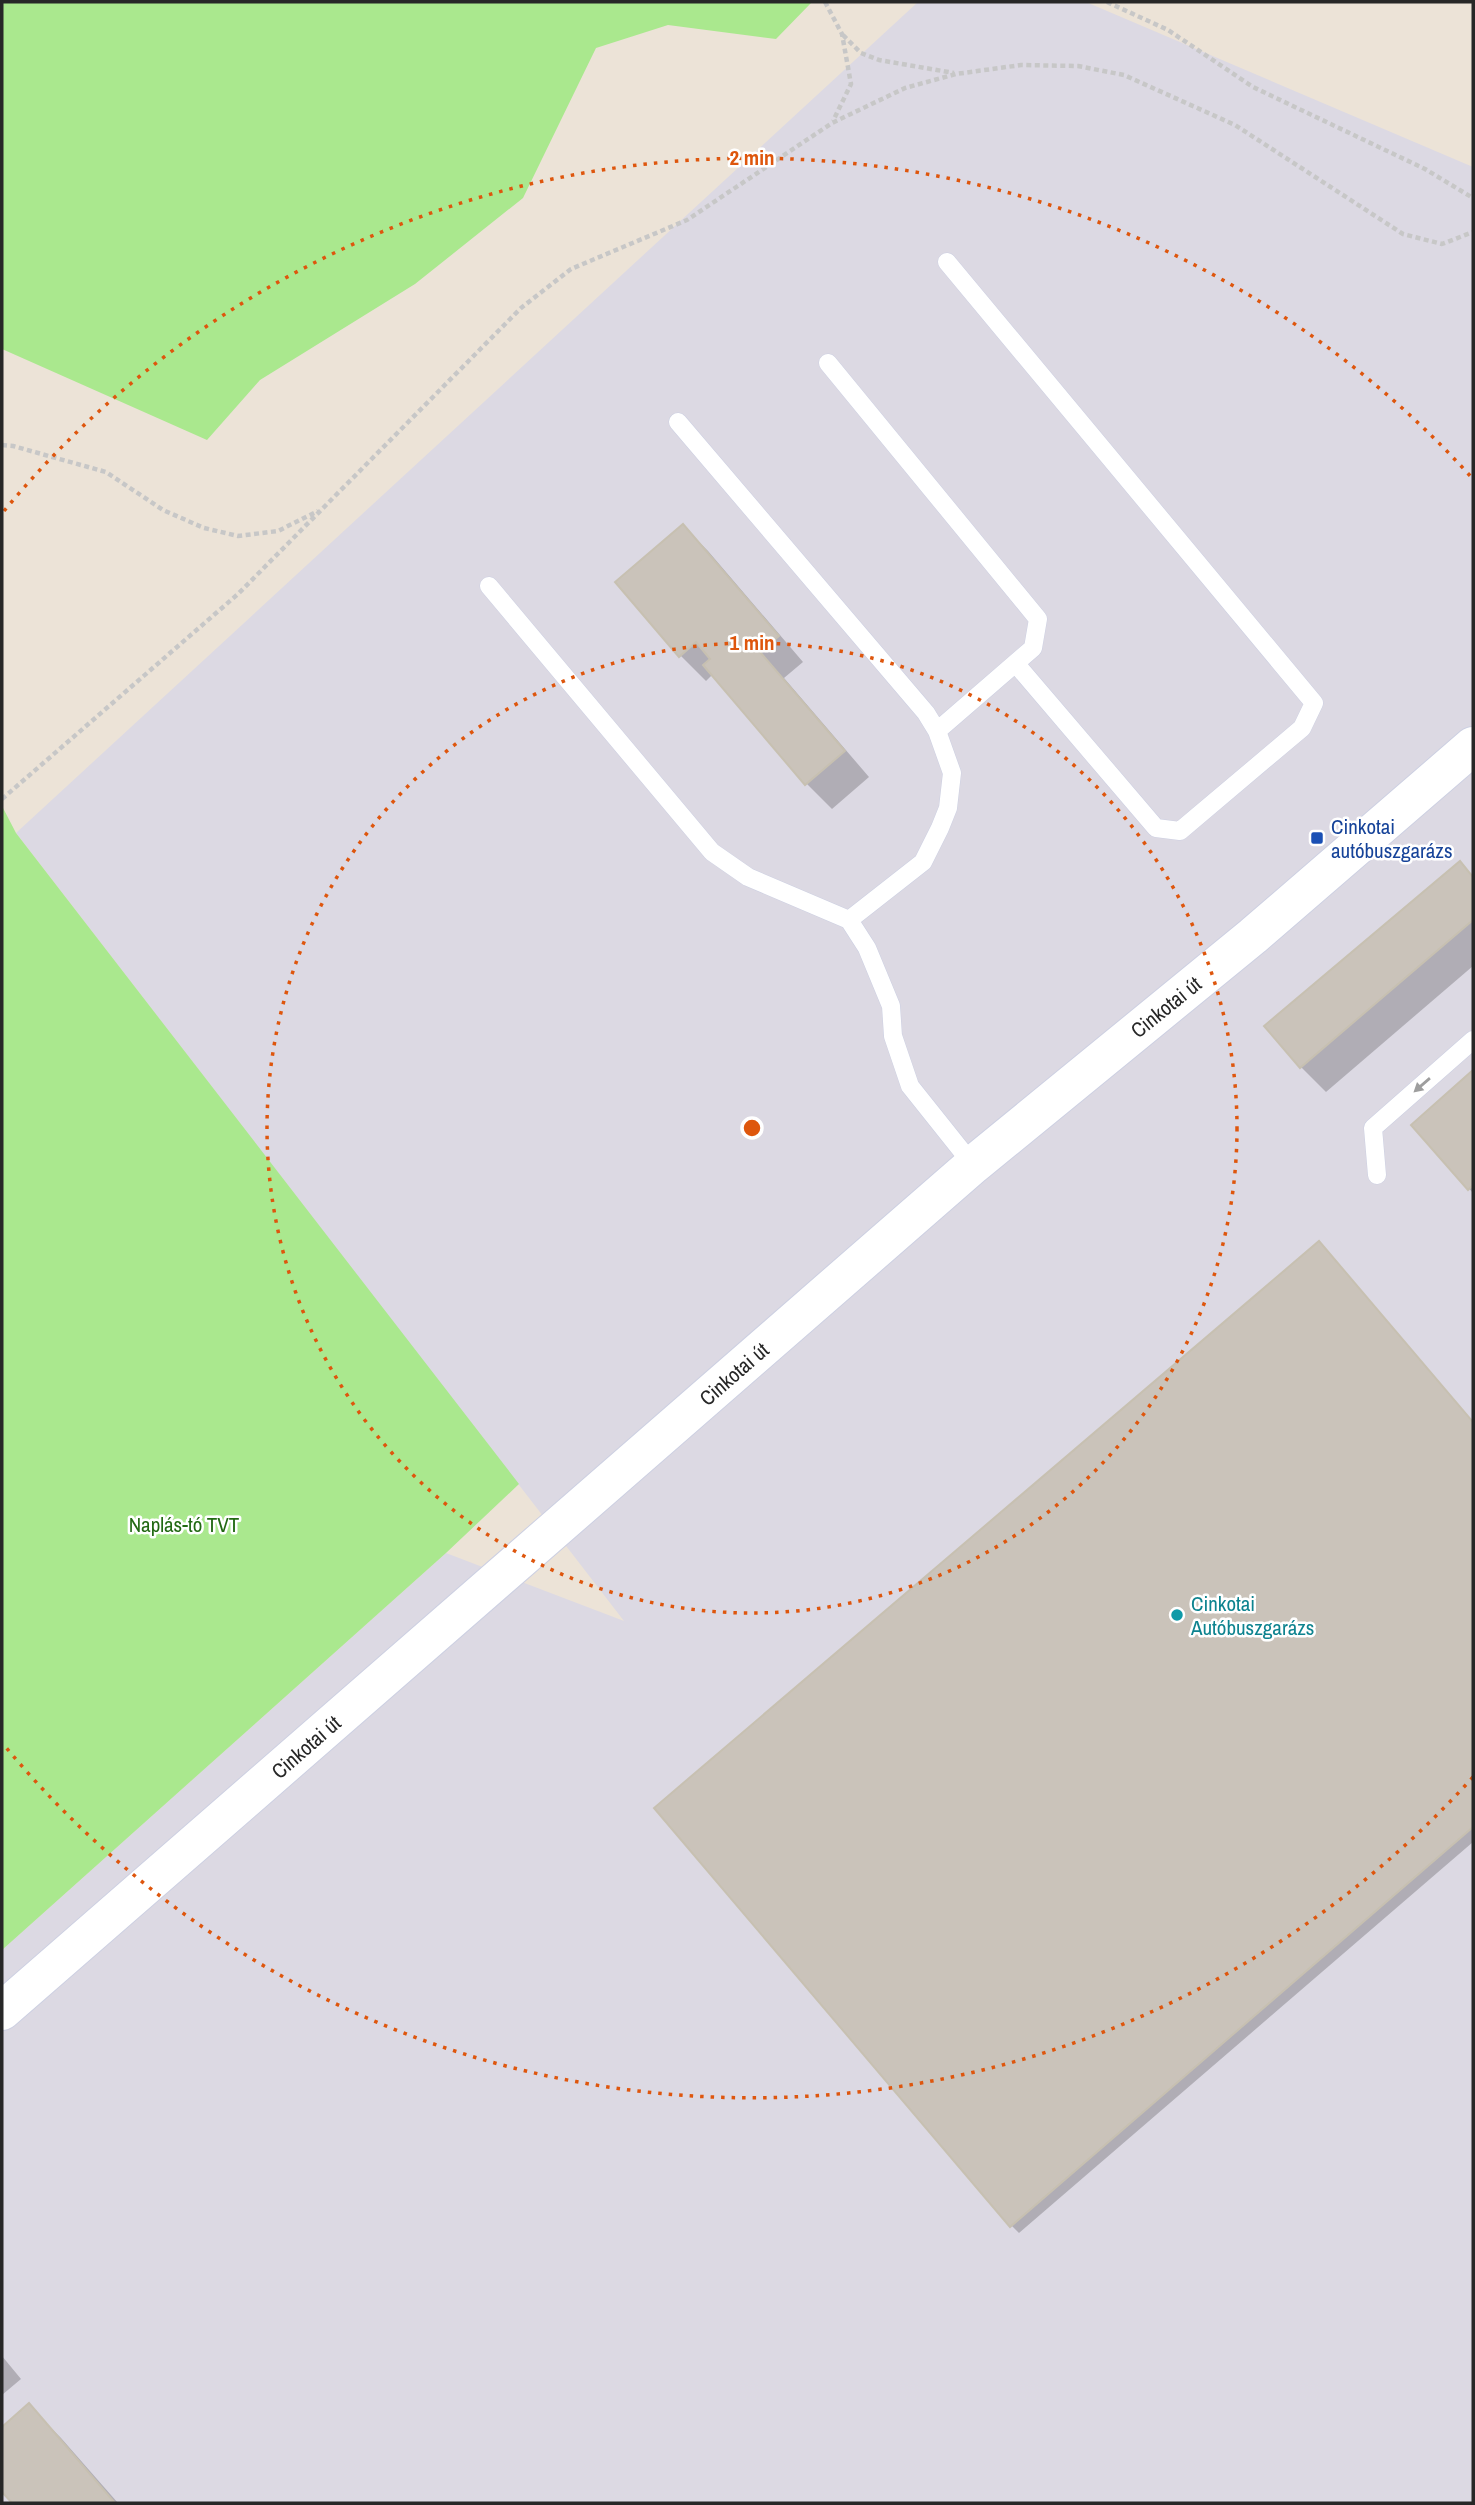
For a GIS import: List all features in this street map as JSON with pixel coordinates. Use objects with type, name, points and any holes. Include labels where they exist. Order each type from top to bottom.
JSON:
[{"type":"main road","name":"Cinkotai út","points":[[2,2011],[973,1166],[1253,936],[1473,746]]},
{"type":"lane","points":[[947,262],[1314,703],[1302,727],[1180,831],[1156,828],[1016,664]]},
{"type":"lane","points":[[828,363],[1038,619],[1033,648],[937,732]]},
{"type":"lane","points":[[678,422],[926,713],[937,732],[952,773],[948,808],[923,862],[849,920]]},
{"type":"lane","points":[[489,586],[712,852],[748,877],[849,920],[867,948],[891,1006],[893,1036],[910,1086],[973,1166]]},
{"type":"lane","points":[[1377,1175],[1373,1128],[1473,1040]]},
{"type":"path","points":[[825,2],[842,34],[861,53],[879,60],[956,74]]},
{"type":"path","points":[[1107,2],[1168,30],[1253,87],[1425,169],[1473,198]]},
{"type":"path","points":[[832,123],[851,84],[842,34]]},
{"type":"path","points":[[2,799],[238,594],[522,309],[571,269],[687,220],[832,123],[905,88],[956,74],[1021,65],[1078,66],[1124,75],[1235,125],[1403,234],[1441,244],[1473,232]]},
{"type":"path","points":[[2,445],[106,472],[163,510],[204,528],[238,536],[278,531],[322,509]]},
{"type":"shaded area","points":[[918,2],[1086,2],[1473,167],[1473,2503],[2,2503],[2,1950],[446,1553],[624,1621],[16,833]]},
{"type":"green space","points":[[2,2],[812,2],[776,39],[668,25],[596,48],[523,198],[415,284],[260,380],[207,440],[2,349]]},
{"type":"green space","name":"Naplás-tó TVT","points":[[2,806],[16,833],[519,1484],[446,1553],[2,1950]]},
{"type":"building","points":[[683,524],[779,636],[760,652],[845,751],[805,785],[703,665],[710,659],[696,642],[679,657],[615,582]]},
{"type":"building","points":[[1460,861],[1473,877],[1473,920],[1300,1068],[1264,1026]]},
{"type":"building","points":[[1473,1070],[1473,1185],[1468,1190],[1411,1125]]},
{"type":"building","name":"Cinkotai Autóbuszgarázs","points":[[1319,1241],[1473,1422],[1473,1827],[1010,2227],[654,1808]]},
{"type":"building","points":[[29,2403],[115,2503],[12,2503],[2,2492],[2,2427]]},
{"type":"place","name":"Cinkotai autóbuszgarázs","points":[[1317,838]]},
{"type":"place","name":"Cinkotai Autóbuszgarázs","points":[[1177,1615]]}]
